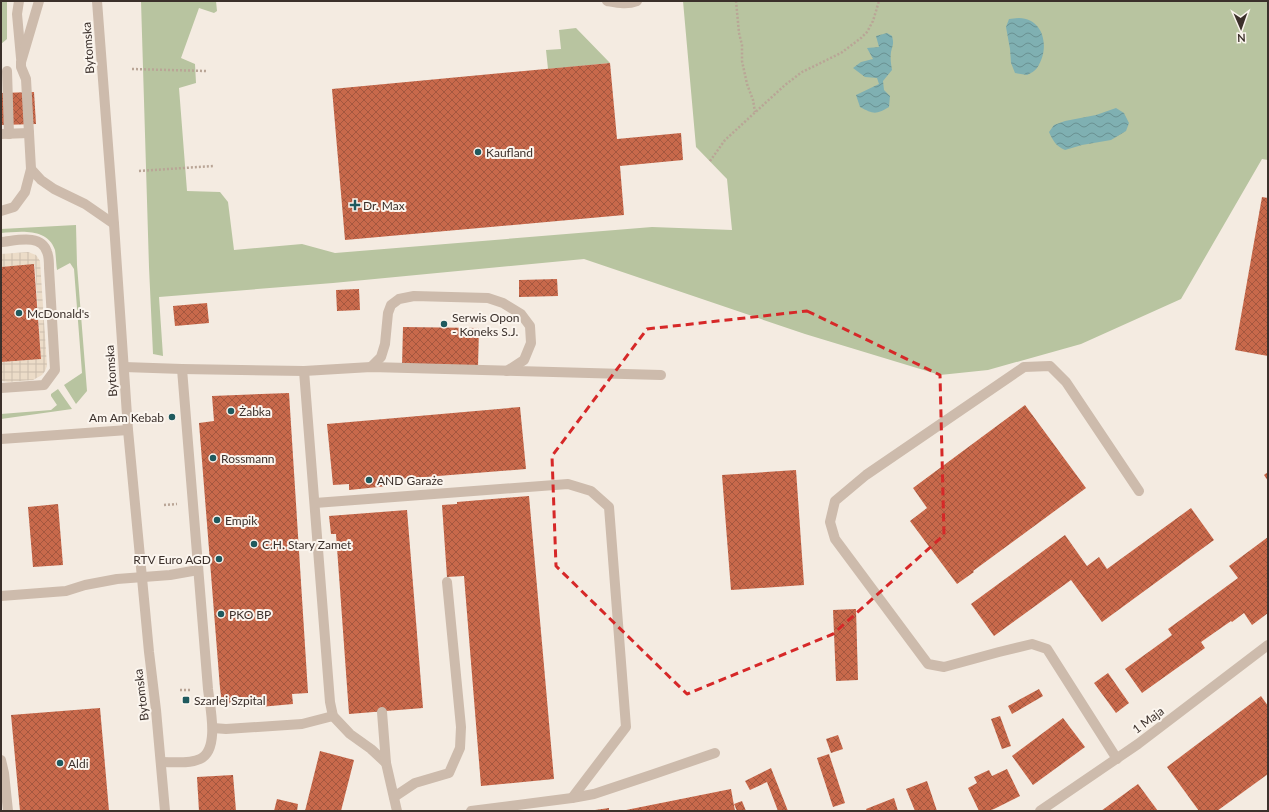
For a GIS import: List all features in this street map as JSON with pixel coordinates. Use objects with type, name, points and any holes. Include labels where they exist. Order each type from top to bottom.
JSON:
[{"type":"street","points":[[1,211],[14,207],[25,192],[31,169],[26,79],[21,65],[17,20],[19,1]]},
{"type":"street","points":[[29,133],[5,134],[4,71],[14,70],[21,65],[39,1]]},
{"type":"street","name":"Bytomska","points":[[97,1],[128,430],[165,811]]},
{"type":"street","points":[[607,1],[621,4],[633,3],[637,1]]},
{"type":"street","points":[[31,169],[41,180],[54,189],[85,204],[114,224]]},
{"type":"street","points":[[1,242],[32,239],[43,244],[47,252],[55,370],[44,385],[1,388]]},
{"type":"street","points":[[371,367],[381,357],[385,344],[388,313],[391,305],[399,299],[414,296],[488,298],[503,303],[521,314],[530,326],[531,343],[524,360],[507,371]]},
{"type":"street","points":[[1117,759],[1047,649],[1032,644],[944,667],[928,664],[835,539],[830,522],[835,501],[866,475],[1024,367],[1050,366],[1066,382],[1139,491]]},
{"type":"street","points":[[124,367],[304,371],[371,367],[661,375]]},
{"type":"street","points":[[161,762],[202,759],[209,751],[212,741],[182,369]]},
{"type":"street","points":[[304,371],[330,702],[333,716],[350,734],[372,749],[386,763]]},
{"type":"street","points":[[1,439],[128,430]]},
{"type":"street","points":[[315,503],[568,484],[591,490],[609,507],[626,727],[572,798]]},
{"type":"street","points":[[1,596],[66,591],[85,585],[117,579],[170,575],[198,570]]},
{"type":"street","points":[[394,797],[415,783],[449,773],[460,748],[461,727],[447,582]]},
{"type":"street","name":"1 Maja","points":[[1040,811],[1138,744],[1268,645]]},
{"type":"street","points":[[382,712],[386,763],[397,811]]},
{"type":"street","points":[[212,728],[302,724],[333,716]]},
{"type":"street","points":[[471,811],[594,794],[715,753]]},
{"type":"street","points":[[1,760],[4,773],[8,811]]},
{"type":"path","points":[[736,1],[739,33],[742,45],[742,61],[755,112]]},
{"type":"path","points":[[710,161],[725,140],[785,85],[802,72],[842,53],[861,38],[867,32],[873,21],[879,1]]},
{"type":"path","points":[[132,69],[206,72]]},
{"type":"path","points":[[139,171],[213,166]]},
{"type":"highlighted area","points":[[807,311],[940,375],[944,535],[833,634],[687,694],[556,566],[552,456],[647,329]]},
{"type":"green space","points":[[1,1],[7,1],[7,39],[1,44]]},
{"type":"green space","points":[[141,1],[216,1],[217,11],[214,13],[199,8],[181,58],[195,64],[196,83],[179,88],[187,191],[220,192],[228,202],[234,250],[302,244],[335,253],[652,227],[732,230],[727,179],[696,147],[683,1],[1268,1],[1268,160],[1262,159],[1181,299],[1081,344],[988,370],[940,375],[805,334],[584,259],[333,283],[159,297],[163,356],[153,354]]},
{"type":"green space","points":[[576,28],[610,63],[548,69],[546,50],[561,49],[559,30]]},
{"type":"green space","points":[[76,225],[77,265],[87,391],[76,404],[64,385],[82,373],[74,269],[70,263],[57,270],[55,250],[46,238],[39,234],[32,232],[1,233],[1,229]]},
{"type":"green space","points":[[58,389],[72,409],[1,419],[1,414],[51,410],[57,405],[51,394]]},
{"type":"shaded area","points":[[28,252],[36,255],[40,261],[47,366],[42,375],[33,380],[2,381],[1,362],[41,359],[35,265],[1,267],[1,254]]},
{"type":"water","points":[[1019,18],[1028,20],[1035,24],[1040,29],[1043,36],[1044,44],[1041,60],[1037,68],[1027,75],[1015,73],[1011,63],[1006,27],[1009,19]]},
{"type":"water","points":[[887,33],[892,36],[893,42],[891,52],[892,70],[883,81],[884,90],[890,96],[889,107],[874,113],[860,107],[856,95],[879,84],[877,78],[865,77],[853,68],[861,62],[873,59],[867,48],[879,47],[876,36]]},
{"type":"water","points":[[1116,108],[1124,113],[1129,123],[1126,131],[1111,140],[1082,145],[1065,150],[1055,143],[1049,132],[1054,125],[1065,121],[1096,115]]},
{"type":"building","name":"Kaufland","points":[[610,63],[617,139],[681,133],[683,160],[620,166],[624,215],[345,240],[332,89]]},
{"type":"building","points":[[34,92],[36,124],[1,125],[1,93]]},
{"type":"building","points":[[1262,197],[1268,198],[1268,356],[1235,350]]},
{"type":"building","name":"McDonald's","points":[[34,264],[41,359],[1,362],[1,267]]},
{"type":"building","points":[[557,279],[558,296],[519,297],[519,280]]},
{"type":"building","points":[[359,289],[360,310],[337,311],[336,290]]},
{"type":"building","points":[[207,303],[209,323],[175,326],[173,306]]},
{"type":"building","points":[[403,327],[479,328],[478,367],[402,366]]},
{"type":"building","name":"C.H. Stary Zamet","points":[[289,393],[308,693],[292,694],[293,704],[260,707],[260,701],[222,704],[199,423],[214,421],[212,396]]},
{"type":"building","points":[[1025,405],[1086,488],[957,584],[910,521],[927,508],[913,488]]},
{"type":"building","points":[[520,407],[526,469],[388,480],[388,486],[349,490],[349,484],[333,485],[327,424]]},
{"type":"building","points":[[796,470],[804,585],[731,590],[722,475]]},
{"type":"building","points":[[1268,472],[1268,481],[1264,475]]},
{"type":"building","points":[[529,496],[554,779],[481,786],[464,576],[447,577],[442,505],[457,504],[457,502]]},
{"type":"building","points":[[58,504],[63,565],[33,567],[28,507]]},
{"type":"building","points":[[1191,508],[1214,540],[1102,622],[1071,580],[994,636],[971,604],[1065,535],[1087,566],[1099,557],[1107,569]]},
{"type":"building","points":[[407,510],[423,708],[349,714],[336,534],[331,534],[329,516]]},
{"type":"building","points":[[1268,537],[1268,613],[1252,625],[1244,613],[1232,622],[1231,621],[1201,642],[1205,648],[1142,693],[1125,669],[1172,635],[1168,629],[1238,578],[1229,566]]},
{"type":"building","points":[[856,609],[858,680],[836,681],[833,610]]},
{"type":"building","points":[[1108,673],[1129,703],[1116,713],[1094,683]]},
{"type":"building","points":[[1039,689],[1043,696],[1012,714],[1008,706]]},
{"type":"building","points":[[1261,696],[1268,706],[1268,774],[1217,811],[1199,811],[1167,767]]},
{"type":"building","name":"Aldi","points":[[100,708],[109,811],[20,811],[11,715]]},
{"type":"building","points":[[1000,716],[1011,746],[1002,749],[991,719]]},
{"type":"building","points":[[1063,718],[1085,747],[1033,785],[1012,756]]},
{"type":"building","points":[[838,735],[843,749],[831,753],[826,739]]},
{"type":"building","points":[[320,751],[354,760],[341,811],[305,811]]},
{"type":"building","points":[[829,754],[845,803],[833,807],[817,758]]},
{"type":"building","points":[[771,768],[788,811],[778,811],[767,782],[750,790],[745,781]]},
{"type":"building","points":[[1007,769],[1020,796],[994,809],[979,811],[968,788],[977,783],[974,777],[989,770],[992,776]]},
{"type":"building","points":[[233,775],[236,811],[199,811],[197,777]]},
{"type":"building","points":[[927,781],[937,811],[915,811],[906,789]]},
{"type":"building","points":[[1138,784],[1158,811],[1101,811]]},
{"type":"building","points":[[731,789],[735,811],[626,811],[626,810]]},
{"type":"building","points":[[894,798],[898,811],[867,811],[866,809]]},
{"type":"building","points":[[277,799],[298,804],[297,811],[274,811]]},
{"type":"building","points":[[742,801],[746,811],[737,811],[734,804]]},
{"type":"building","points":[[609,808],[609,811],[595,811],[595,810]]},
{"type":"place","name":"Kaufland","points":[[478,152]]},
{"type":"place","name":"Dr. Max","points":[[355,205]]},
{"type":"place","name":"McDonald's","points":[[19,313]]},
{"type":"place","name":"Serwis Opon - Koneks S.J.","points":[[444,324]]},
{"type":"place","name":"Żabka","points":[[231,411]]},
{"type":"place","name":"Am Am Kebab","points":[[172,417]]},
{"type":"place","name":"Rossmann","points":[[213,458]]},
{"type":"place","name":"AND Garaże","points":[[369,480]]},
{"type":"place","name":"Empik","points":[[217,520]]},
{"type":"place","name":"C.H. Stary Zamet","points":[[254,544]]},
{"type":"place","name":"RTV Euro AGD","points":[[219,559]]},
{"type":"place","name":"PKO BP","points":[[221,614]]},
{"type":"place","name":"Szarlej Szpital","points":[[186,700]]},
{"type":"place","name":"Aldi","points":[[60,763]]}]
